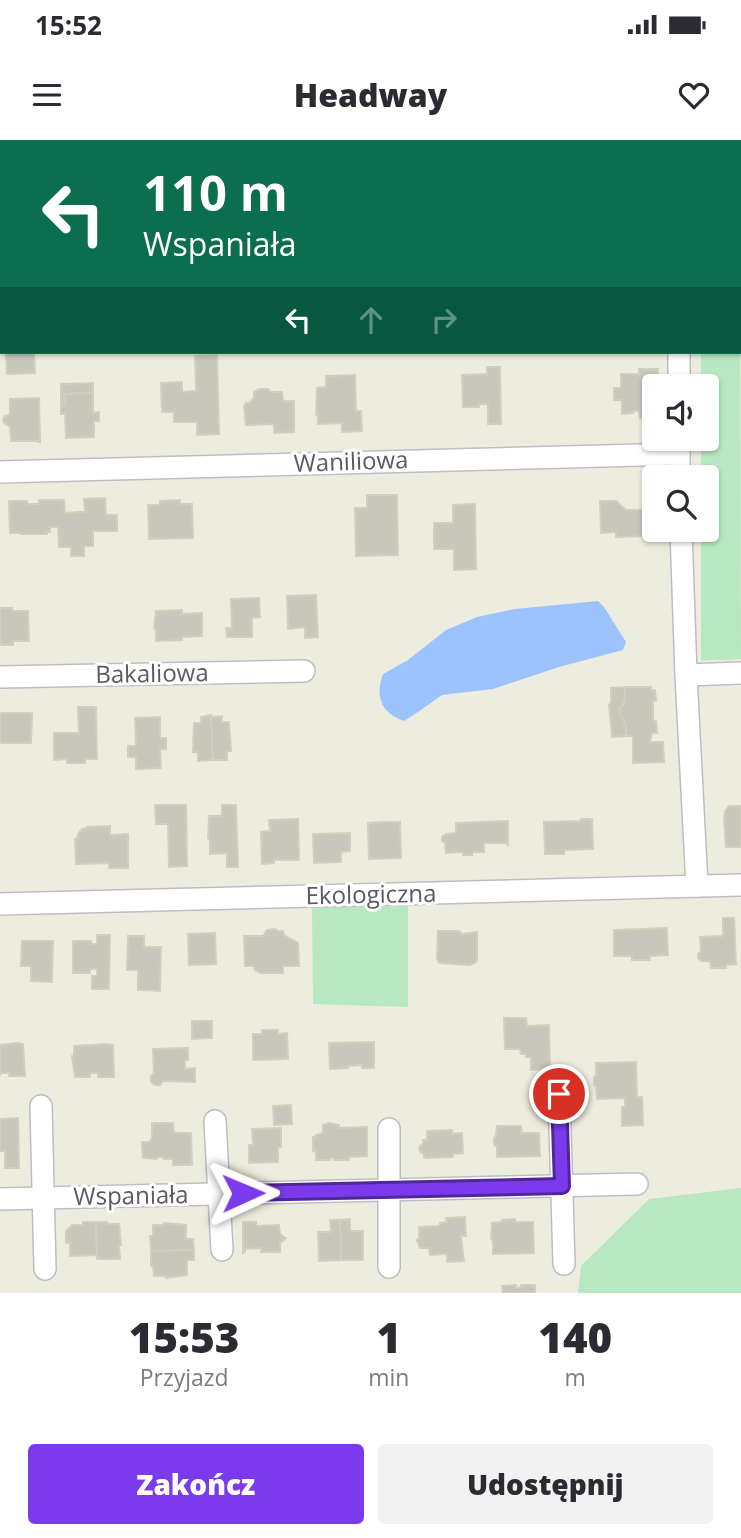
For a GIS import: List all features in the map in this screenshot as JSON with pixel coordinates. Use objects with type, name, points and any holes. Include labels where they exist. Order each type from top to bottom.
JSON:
[{"type":"street","points":[[679,354],[679,374]]},
{"type":"street","name":"Waniliowa","points":[[0,472],[642,448]]},
{"type":"street","points":[[681,542],[698,886]]},
{"type":"street","name":"Bakaliowa","points":[[0,677],[304,671]]},
{"type":"street","points":[[686,675],[741,673]]},
{"type":"street","name":"Ekologiczna","points":[[0,904],[741,886]]},
{"type":"street","points":[[559,1094],[564,1264]]},
{"type":"street","name":"Wspaniała","points":[[41,1106],[46,1269]]},
{"type":"street","name":"Wspaniała","points":[[215,1121],[222,1250]]},
{"type":"street","points":[[389,1129],[389,1267]]},
{"type":"street","name":"Wspaniała","points":[[0,1199],[637,1184]]},
{"type":"green space","points":[[701,354],[740,354],[741,659],[701,661],[701,542],[719,542],[719,465],[701,465],[701,451],[719,451],[719,374],[701,374]]},
{"type":"green space","points":[[408,905],[408,1007],[313,1004],[312,908]]},
{"type":"green space","points":[[741,1188],[741,1293],[578,1293],[581,1266],[649,1199]]},
{"type":"water","points":[[598,601],[626,642],[623,650],[559,667],[493,689],[442,695],[404,721],[389,713],[382,702],[380,689],[383,674],[408,660],[446,630],[477,617],[515,609]]},
{"type":"building","points":[[6,354],[34,354],[35,373],[7,374]]},
{"type":"building","points":[[217,355],[219,434],[197,435],[197,422],[174,422],[174,412],[162,412],[161,383],[182,382],[182,392],[196,391],[195,356]]},
{"type":"building","points":[[487,367],[500,367],[501,424],[488,424],[488,404],[463,407],[462,375],[487,374]]},
{"type":"building","points":[[639,369],[658,369],[658,374],[642,374],[640,418],[639,411],[622,414],[622,400],[614,400],[614,388],[621,388],[621,374],[639,374]]},
{"type":"building","points":[[355,375],[356,411],[361,411],[362,431],[342,432],[342,423],[318,424],[317,388],[326,387],[326,376]]},
{"type":"building","points":[[93,383],[93,393],[64,394],[65,405],[61,405],[61,384]]},
{"type":"building","points":[[259,389],[282,392],[283,401],[294,401],[294,432],[274,433],[274,424],[246,425],[244,406],[254,398],[254,392]]},
{"type":"building","points":[[93,393],[93,413],[99,412],[99,421],[94,421],[94,437],[66,438],[65,414],[61,414],[61,405],[65,405],[64,394]]},
{"type":"building","points":[[39,398],[40,442],[11,441],[10,426],[4,423],[3,419],[10,415],[10,399]]},
{"type":"building","points":[[367,495],[397,495],[398,555],[356,556],[355,508],[367,508]]},
{"type":"building","points":[[105,498],[106,515],[117,515],[117,531],[93,531],[93,546],[84,546],[84,556],[71,556],[71,547],[59,547],[58,527],[50,527],[47,534],[10,533],[9,501],[39,504],[39,500],[64,500],[65,513],[85,512],[84,499]]},
{"type":"building","points":[[180,500],[180,504],[192,504],[193,538],[149,539],[148,505]]},
{"type":"building","points":[[600,501],[616,501],[626,510],[642,510],[642,536],[616,537],[616,532],[601,533]]},
{"type":"building","points":[[475,504],[476,569],[454,570],[454,549],[434,549],[434,523],[453,523],[453,505]]},
{"type":"building","points":[[316,595],[318,637],[305,638],[305,627],[288,629],[287,596]]},
{"type":"building","points":[[259,598],[260,617],[252,618],[252,637],[227,637],[226,628],[232,628],[231,599]]},
{"type":"building","points":[[0,608],[28,611],[29,641],[13,641],[13,645],[0,645]]},
{"type":"building","points":[[182,610],[182,614],[202,613],[202,636],[156,641],[156,611]]},
{"type":"building","points":[[625,687],[651,687],[651,690],[655,690],[653,721],[656,721],[657,733],[652,733],[650,742],[663,742],[664,762],[633,763],[633,736],[626,736],[626,724],[620,716],[619,708],[624,704]]},
{"type":"building","points":[[625,687],[624,704],[619,708],[620,716],[626,724],[626,736],[612,737],[609,705],[611,688]]},
{"type":"building","points":[[78,707],[96,707],[97,759],[85,759],[85,763],[67,763],[67,759],[54,760],[54,733],[79,733]]},
{"type":"building","points":[[0,713],[32,713],[31,743],[0,743]]},
{"type":"building","points":[[211,715],[213,760],[198,761],[198,752],[193,752],[194,723],[201,723],[201,717]]},
{"type":"building","points":[[211,715],[222,716],[222,722],[229,722],[231,751],[227,751],[227,760],[213,760]]},
{"type":"building","points":[[160,717],[160,738],[166,738],[166,749],[160,749],[161,768],[136,769],[136,757],[128,757],[128,746],[136,746],[135,718]]},
{"type":"building","points":[[155,805],[186,805],[187,866],[169,867],[168,824],[156,824]]},
{"type":"building","points":[[222,805],[236,805],[238,867],[227,867],[227,853],[210,854],[209,816],[222,816]]},
{"type":"building","points":[[729,806],[741,806],[741,847],[726,847],[724,819]]},
{"type":"building","points":[[298,819],[299,860],[274,860],[274,863],[262,864],[261,832],[270,831],[269,820]]},
{"type":"building","points":[[592,819],[593,849],[545,854],[544,822]]},
{"type":"building","points":[[508,821],[508,846],[507,843],[484,843],[484,852],[472,852],[472,855],[463,855],[463,852],[446,853],[442,837],[456,833],[456,823]]},
{"type":"building","points":[[400,822],[401,858],[369,859],[368,823]]},
{"type":"building","points":[[110,826],[110,835],[128,834],[128,868],[109,868],[109,863],[76,864],[75,839],[82,829]]},
{"type":"building","points":[[350,833],[350,851],[341,852],[341,862],[314,863],[313,834]]},
{"type":"building","points":[[723,918],[734,918],[736,964],[726,965],[726,968],[711,968],[710,961],[701,961],[698,958],[701,951],[700,937],[723,936]]},
{"type":"building","points":[[667,928],[668,955],[650,956],[650,960],[614,956],[614,930]]},
{"type":"building","points":[[267,930],[283,931],[284,935],[298,943],[299,966],[283,966],[283,973],[261,973],[253,966],[245,966],[244,936],[263,936]]},
{"type":"building","points":[[438,931],[459,931],[462,934],[477,932],[475,963],[439,963]]},
{"type":"building","points":[[215,933],[216,964],[189,965],[188,934]]},
{"type":"building","points":[[97,935],[110,935],[109,989],[92,989],[92,976],[97,976],[97,969],[90,969],[90,973],[73,973],[73,941],[91,941],[91,944],[97,944]]},
{"type":"building","points":[[128,936],[144,936],[144,947],[161,947],[160,991],[138,990],[138,970],[127,970]]},
{"type":"building","points":[[22,941],[53,941],[52,982],[31,981],[31,966],[21,966]]},
{"type":"building","points":[[504,1018],[526,1018],[527,1026],[549,1025],[550,1069],[531,1070],[531,1057],[521,1054],[520,1049],[505,1049]]},
{"type":"building","points":[[192,1021],[212,1021],[212,1038],[192,1039]]},
{"type":"building","points":[[262,1030],[287,1033],[288,1059],[253,1060],[253,1034],[262,1034]]},
{"type":"building","points":[[374,1042],[374,1068],[362,1068],[362,1065],[330,1069],[329,1043]]},
{"type":"building","points":[[23,1044],[25,1076],[0,1073],[0,1045]]},
{"type":"building","points":[[113,1045],[114,1077],[98,1077],[98,1073],[90,1073],[90,1077],[75,1077],[72,1056],[74,1046]]},
{"type":"building","points":[[188,1048],[185,1069],[195,1068],[195,1082],[163,1081],[160,1085],[155,1085],[151,1082],[154,1073],[153,1049]]},
{"type":"building","points":[[636,1062],[637,1097],[642,1097],[643,1125],[622,1126],[625,1098],[597,1099],[594,1085],[596,1063]]},
{"type":"building","points":[[291,1105],[292,1124],[274,1125],[273,1106]]},
{"type":"building","points":[[18,1118],[19,1168],[5,1168],[5,1151],[0,1151],[0,1119]]},
{"type":"building","points":[[152,1123],[173,1123],[174,1133],[191,1133],[192,1165],[173,1165],[173,1159],[164,1157],[143,1158],[142,1142],[149,1142],[152,1138]]},
{"type":"building","points":[[323,1125],[339,1125],[339,1128],[367,1127],[367,1156],[349,1157],[349,1160],[316,1160],[313,1137],[321,1134]]},
{"type":"building","points":[[497,1126],[521,1126],[522,1133],[539,1133],[540,1156],[497,1157],[494,1138]]},
{"type":"building","points":[[281,1128],[278,1162],[249,1163],[249,1145],[253,1145],[252,1129]]},
{"type":"building","points":[[452,1130],[452,1134],[462,1133],[463,1153],[453,1154],[453,1157],[424,1158],[419,1149],[423,1140],[427,1140],[427,1131]]},
{"type":"building","points":[[465,1217],[466,1236],[461,1236],[464,1261],[447,1262],[447,1254],[430,1255],[429,1248],[420,1248],[417,1240],[419,1227],[440,1226],[440,1223],[447,1222],[446,1218]]},
{"type":"building","points":[[350,1219],[350,1231],[363,1231],[363,1260],[341,1260],[340,1220]]},
{"type":"building","points":[[515,1219],[515,1222],[533,1222],[534,1253],[493,1254],[492,1223]]},
{"type":"building","points":[[330,1220],[340,1220],[341,1260],[319,1261],[318,1232],[331,1232]]},
{"type":"building","points":[[83,1222],[96,1222],[97,1255],[70,1256],[66,1231],[72,1225],[83,1225]]},
{"type":"building","points":[[96,1222],[119,1224],[120,1259],[97,1259]]},
{"type":"building","points":[[243,1222],[256,1222],[256,1226],[279,1225],[280,1234],[286,1238],[280,1243],[280,1252],[261,1252],[261,1248],[245,1249],[243,1253]]},
{"type":"building","points":[[153,1225],[186,1225],[186,1239],[193,1239],[194,1250],[151,1251],[150,1236],[153,1236]]},
{"type":"building","points":[[194,1250],[194,1260],[187,1260],[187,1275],[166,1278],[154,1276],[151,1251]]},
{"type":"building","points":[[516,1285],[516,1288],[521,1285],[535,1285],[535,1293],[503,1293],[502,1286]]},
{"type":"route","points":[[243,1193],[562,1186],[559,1094]]}]
